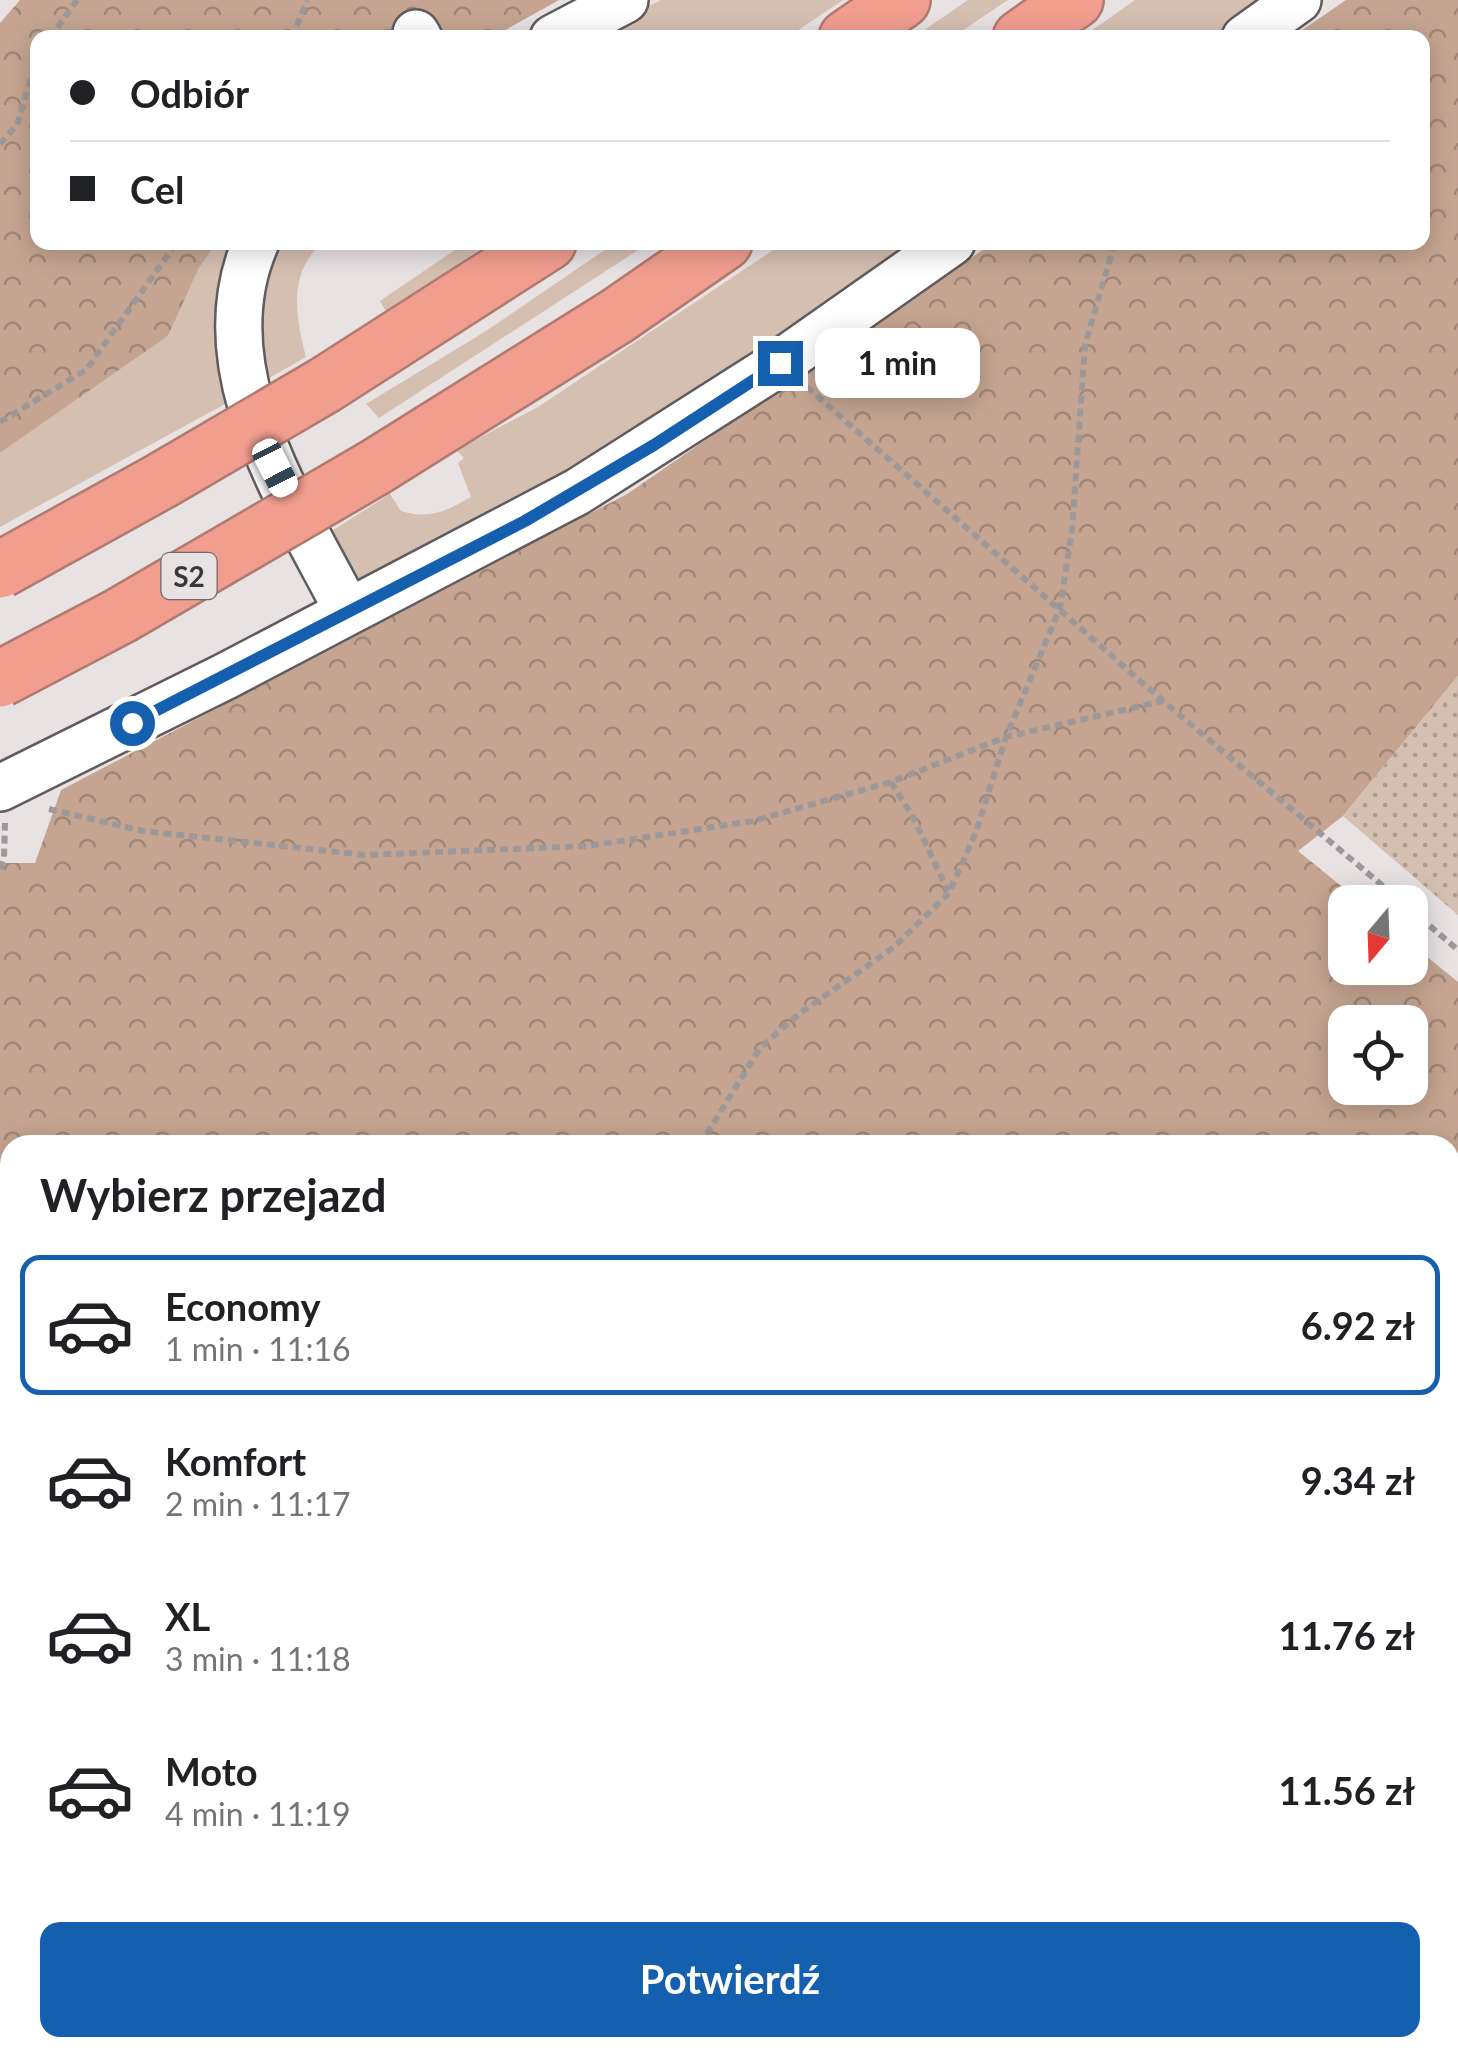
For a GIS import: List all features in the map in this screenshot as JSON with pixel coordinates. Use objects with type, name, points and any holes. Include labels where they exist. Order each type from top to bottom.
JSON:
[{"type":"highway","points":[[859,30],[902,0]]},
{"type":"highway","points":[[1033,30],[1076,0]]},
{"type":"highway","points":[[0,570],[146,490],[325,384],[536,250]]},
{"type":"highway","name":"S2","points":[[0,679],[120,616],[374,468],[616,316],[712,250]]},
{"type":"street","points":[[568,30],[625,0]]},
{"type":"street","points":[[1256,30],[1298,0]]},
{"type":"street","points":[[253,250],[238,309],[245,382],[275,468],[348,612]]},
{"type":"street","points":[[3,786],[577,492],[780,363],[941,250]]},
{"type":"path","points":[[56,30],[78,0]]},
{"type":"path","points":[[295,30],[307,0]]},
{"type":"path","points":[[0,144],[16,125],[30,80]]},
{"type":"path","points":[[0,422],[86,370],[171,250]]},
{"type":"path","points":[[706,1135],[760,1048],[799,1014],[894,947],[949,893],[976,832],[1006,738],[1060,608],[1072,530],[1085,345],[1113,250]]},
{"type":"path","points":[[780,363],[1164,701],[1382,885]]},
{"type":"path","points":[[3,786],[46,808],[143,831],[366,854],[588,846],[753,821],[891,782],[1006,738],[1164,701]]},
{"type":"path","points":[[891,782],[914,818],[949,893]]},
{"type":"path","points":[[1428,924],[1458,950]]},
{"type":"shaded area","points":[[661,0],[843,0],[798,30],[601,30]]},
{"type":"shaded area","points":[[968,0],[1008,0],[963,30],[924,30]]},
{"type":"shaded area","points":[[1135,0],[1267,0],[1224,30],[1092,30]]},
{"type":"shaded area","points":[[211,250],[235,250],[236,398],[0,527],[0,453],[168,336]]},
{"type":"shaded area","points":[[272,250],[316,250],[303,268],[297,297],[306,357],[262,382],[260,284]]},
{"type":"shaded area","points":[[455,250],[479,250],[387,313],[380,301]]},
{"type":"shaded area","points":[[605,250],[638,250],[379,418],[366,404],[486,331]]},
{"type":"shaded area","points":[[774,250],[908,250],[624,446],[366,582],[352,578],[327,534],[390,494],[401,511],[420,515],[445,510],[471,497],[458,463],[464,458],[456,450],[538,407]]},
{"type":"shaded area","points":[[1458,676],[1458,915],[1428,885],[1423,885],[1343,816]]},
{"type":"green space","points":[[20,0],[559,0],[505,30],[30,30],[30,250],[211,250],[168,336],[0,453],[0,23]]},
{"type":"green space","points":[[1346,0],[1458,0],[1458,676],[1343,816],[1298,851],[1340,885],[1328,885],[1328,985],[1428,985],[1428,958],[1458,982],[1458,1135],[0,1135],[0,863],[35,863],[61,790],[627,494],[983,250],[1430,250],[1430,30],[1302,30]]},
{"type":"route","points":[[132,723],[525,521],[654,445],[780,363]]}]
